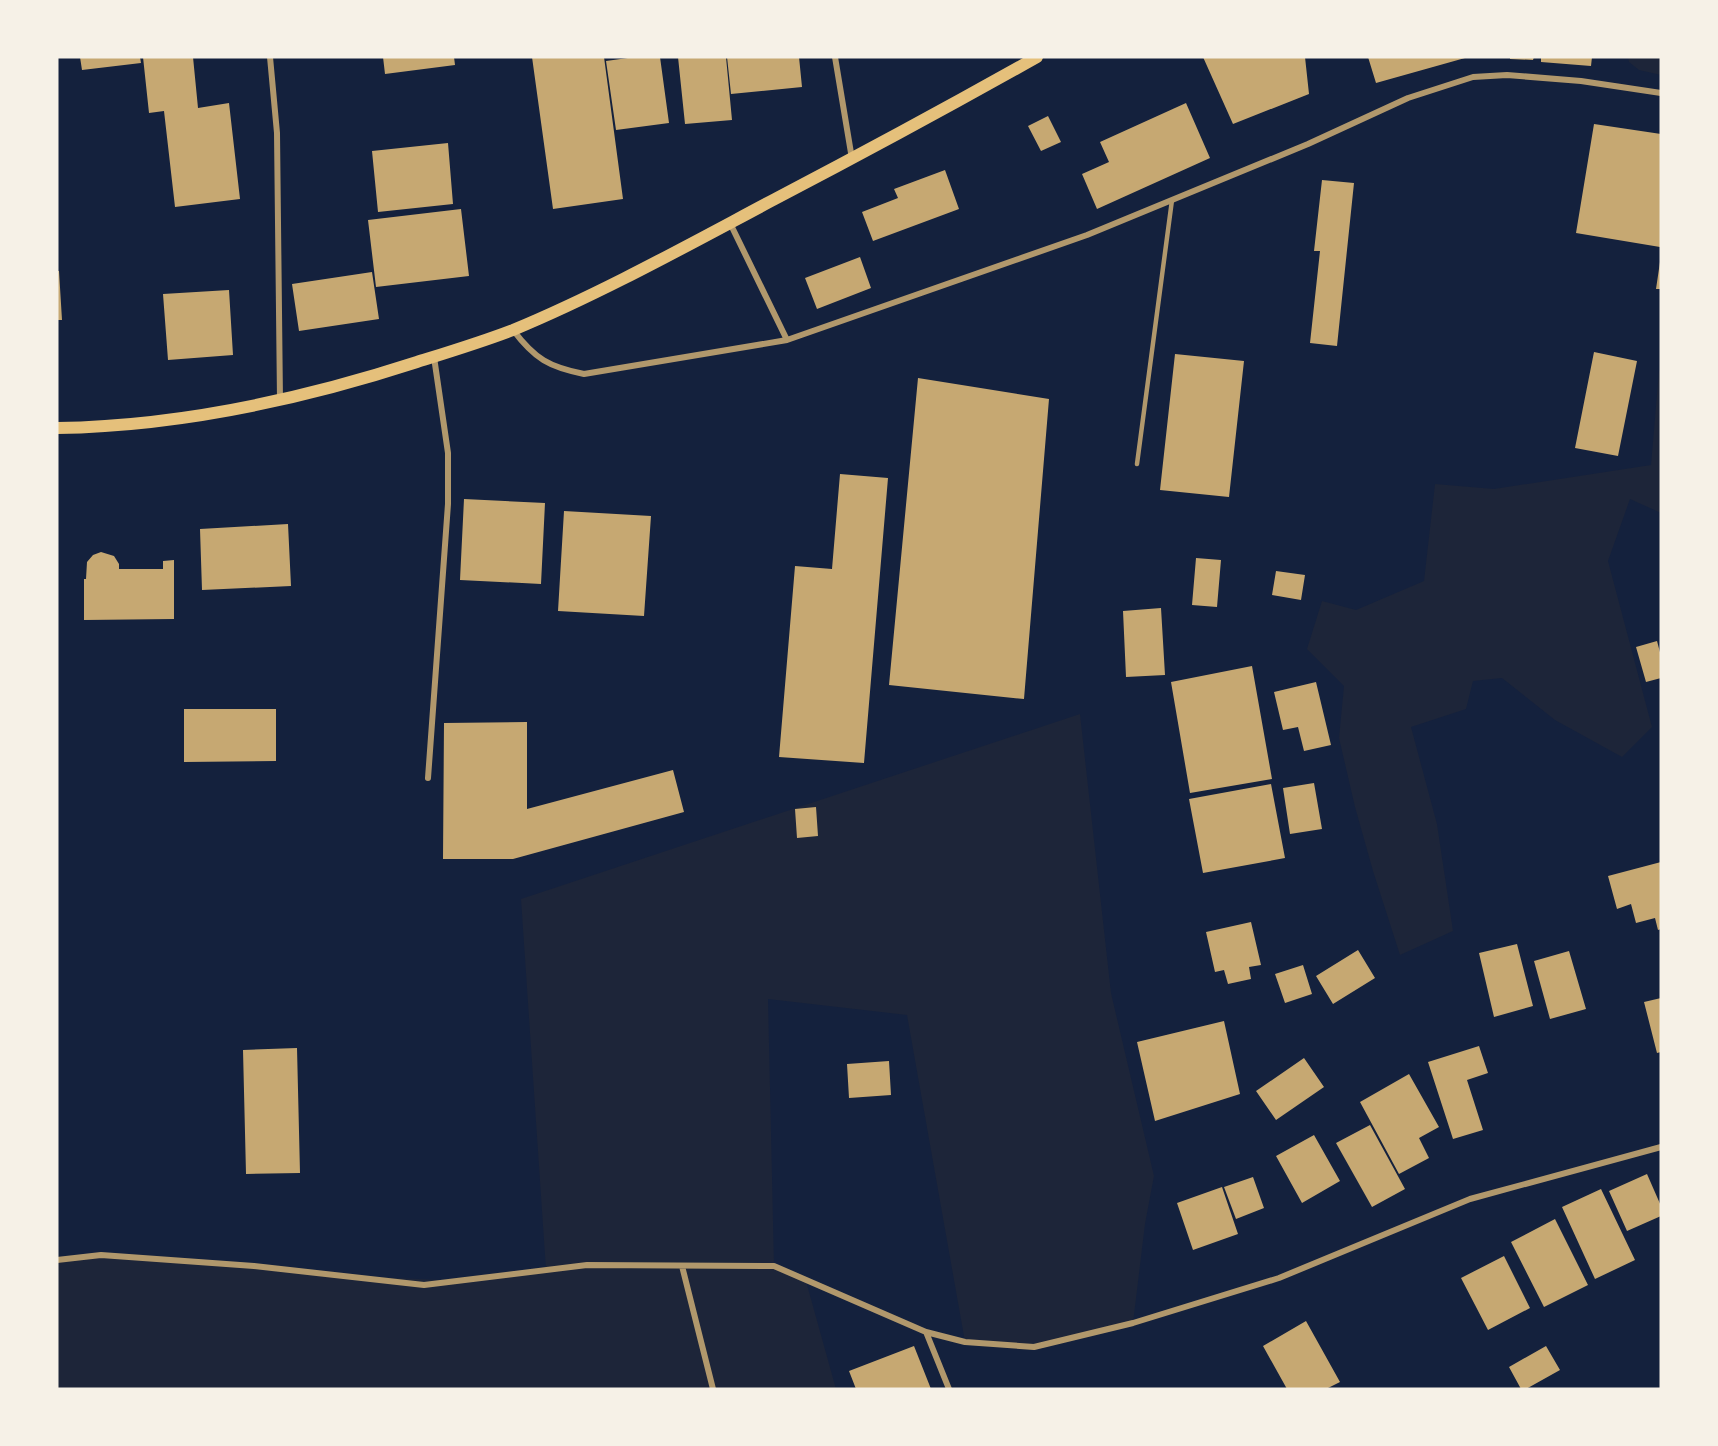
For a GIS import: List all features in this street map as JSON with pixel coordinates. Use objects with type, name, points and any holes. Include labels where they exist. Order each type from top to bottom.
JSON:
[{"type":"main road","points":[[57,428],[156,422],[280,401],[351,384],[512,330],[601,289],[730,223],[1037,57]]},
{"type":"street","points":[[270,57],[277,133],[280,401]]},
{"type":"street","points":[[835,57],[852,159]]},
{"type":"street","points":[[512,330],[536,357],[564,370],[584,374],[787,340],[1087,235],[1308,144],[1408,98],[1473,77],[1507,75],[1581,81],[1661,93]]},
{"type":"street","points":[[730,223],[787,340]]},
{"type":"street","points":[[428,778],[448,504],[448,453],[434,357]]},
{"type":"street","points":[[57,1260],[100,1255],[254,1266],[424,1285],[586,1265],[774,1266],[926,1332],[965,1342],[1034,1347],[1132,1323],[1279,1278],[1470,1199],[1661,1147]]},
{"type":"street","points":[[682,1266],[713,1389]]},
{"type":"street","points":[[926,1332],[949,1389]]},
{"type":"lane","points":[[1137,464],[1172,200]]},
{"type":"shaded area","points":[[1628,57],[1661,57],[1661,75],[1639,70],[1629,62]]},
{"type":"shaded area","points":[[1659,371],[1661,371],[1661,513],[1630,499],[1608,561],[1652,727],[1622,757],[1555,720],[1502,678],[1473,681],[1466,709],[1411,727],[1437,824],[1453,931],[1400,955],[1355,807],[1339,738],[1344,686],[1307,649],[1322,601],[1356,610],[1424,581],[1435,484],[1494,489],[1651,465]]},
{"type":"shaded area","points":[[1080,714],[1111,993],[1154,1176],[1145,1224],[1133,1323],[1034,1347],[965,1342],[907,1015],[768,999],[774,1265],[806,1281],[836,1389],[57,1389],[57,1260],[101,1255],[330,1275],[463,1281],[546,1270],[521,899]]},
{"type":"building","points":[[80,57],[140,57],[141,63],[82,70]]},
{"type":"building","points":[[143,57],[193,57],[198,108],[229,103],[240,199],[175,207],[164,111],[149,113]]},
{"type":"building","points":[[383,57],[454,57],[455,65],[385,74]]},
{"type":"building","points":[[532,57],[604,57],[623,199],[553,209]]},
{"type":"building","points":[[635,57],[660,57],[669,123],[616,130],[606,61]]},
{"type":"building","points":[[678,57],[726,57],[732,120],[685,124]]},
{"type":"building","points":[[727,57],[799,57],[802,87],[731,94]]},
{"type":"building","points":[[1203,57],[1305,57],[1309,94],[1233,124]]},
{"type":"building","points":[[1368,57],[1465,57],[1465,58],[1376,83]]},
{"type":"building","points":[[1510,57],[1534,57],[1533,60],[1510,59]]},
{"type":"building","points":[[1541,57],[1592,57],[1591,66],[1541,62]]},
{"type":"building","points":[[1186,103],[1210,158],[1097,209],[1082,174],[1109,162],[1100,142]]},
{"type":"building","points":[[1048,116],[1061,142],[1041,151],[1028,126]]},
{"type":"building","points":[[1594,124],[1661,134],[1660,247],[1576,233]]},
{"type":"building","points":[[448,143],[453,204],[378,212],[372,151]]},
{"type":"building","points":[[945,170],[959,209],[873,241],[862,212],[898,198],[894,189]]},
{"type":"building","points":[[1322,180],[1354,183],[1337,346],[1310,343],[1320,251],[1314,251]]},
{"type":"building","points":[[461,209],[469,276],[376,287],[368,220]]},
{"type":"building","points":[[860,257],[871,288],[817,309],[805,278]]},
{"type":"building","points":[[1660,262],[1661,289],[1656,289]]},
{"type":"building","points":[[57,271],[59,271],[62,320],[57,320]]},
{"type":"building","points":[[372,272],[379,319],[299,331],[292,284]]},
{"type":"building","points":[[229,290],[233,355],[168,360],[163,294]]},
{"type":"building","points":[[1594,352],[1637,361],[1618,456],[1575,448]]},
{"type":"building","points":[[1175,354],[1244,361],[1229,497],[1160,490]]},
{"type":"building","points":[[918,378],[1049,399],[1024,699],[889,685]]},
{"type":"building","points":[[840,474],[888,478],[864,763],[779,757],[795,566],[832,569]]},
{"type":"building","points":[[464,499],[545,503],[541,584],[460,580]]},
{"type":"building","points":[[564,511],[651,516],[644,616],[558,611]]},
{"type":"building","points":[[288,524],[291,586],[202,590],[200,529]]},
{"type":"building","points":[[101,552],[114,556],[119,569],[163,569],[163,561],[174,560],[174,619],[84,620],[84,579],[86,579],[87,562],[93,555]]},
{"type":"building","points":[[1196,558],[1221,560],[1217,607],[1192,605]]},
{"type":"building","points":[[1276,571],[1305,575],[1301,600],[1272,595]]},
{"type":"building","points":[[1161,608],[1165,675],[1126,677],[1123,611]]},
{"type":"building","points":[[1657,641],[1661,656],[1661,678],[1646,682],[1636,647]]},
{"type":"building","points":[[1252,666],[1272,779],[1190,793],[1171,682]]},
{"type":"building","points":[[1316,682],[1331,745],[1304,751],[1298,727],[1283,730],[1274,692]]},
{"type":"building","points":[[184,709],[276,709],[276,761],[184,762]]},
{"type":"building","points":[[527,722],[527,809],[673,770],[684,812],[513,859],[443,859],[444,723]]},
{"type":"building","points":[[1314,783],[1322,829],[1290,834],[1283,788]]},
{"type":"building","points":[[1271,784],[1285,858],[1203,873],[1189,799]]},
{"type":"building","points":[[816,807],[818,836],[797,838],[795,809]]},
{"type":"building","points":[[1661,862],[1661,929],[1658,930],[1655,918],[1636,923],[1631,904],[1617,909],[1608,876]]},
{"type":"building","points":[[1251,922],[1261,965],[1249,967],[1251,979],[1228,984],[1224,970],[1215,972],[1206,932]]},
{"type":"building","points":[[1517,944],[1533,1006],[1494,1017],[1479,953]]},
{"type":"building","points":[[1358,950],[1375,978],[1333,1004],[1316,976]]},
{"type":"building","points":[[1569,951],[1586,1009],[1550,1019],[1534,961]]},
{"type":"building","points":[[1303,965],[1312,994],[1285,1003],[1275,974]]},
{"type":"building","points":[[1661,998],[1661,1052],[1657,1053],[1644,1002]]},
{"type":"building","points":[[1224,1021],[1240,1094],[1155,1121],[1137,1042]]},
{"type":"building","points":[[1479,1046],[1488,1073],[1467,1080],[1483,1130],[1453,1139],[1428,1062]]},
{"type":"building","points":[[297,1048],[300,1173],[246,1174],[243,1050]]},
{"type":"building","points":[[1304,1058],[1324,1087],[1276,1120],[1256,1091]]},
{"type":"building","points":[[889,1061],[891,1095],[849,1098],[847,1064]]},
{"type":"building","points":[[1409,1074],[1439,1127],[1419,1138],[1429,1158],[1399,1174],[1360,1102]]},
{"type":"building","points":[[1370,1125],[1405,1189],[1372,1207],[1336,1143]]},
{"type":"building","points":[[1314,1135],[1340,1181],[1302,1203],[1276,1156]]},
{"type":"building","points":[[1647,1174],[1661,1206],[1661,1216],[1627,1231],[1609,1191]]},
{"type":"building","points":[[1253,1177],[1264,1208],[1236,1219],[1224,1187]]},
{"type":"building","points":[[1222,1187],[1238,1234],[1193,1250],[1177,1203]]},
{"type":"building","points":[[1601,1189],[1635,1260],[1595,1279],[1562,1207]]},
{"type":"building","points":[[1555,1219],[1588,1285],[1544,1307],[1511,1242]]},
{"type":"building","points":[[1504,1256],[1530,1308],[1488,1330],[1461,1278]]},
{"type":"building","points":[[1306,1321],[1340,1382],[1326,1389],[1287,1389],[1263,1346]]},
{"type":"building","points":[[914,1346],[931,1389],[856,1389],[849,1371]]},
{"type":"building","points":[[1546,1346],[1560,1370],[1526,1389],[1521,1389],[1509,1367]]}]
